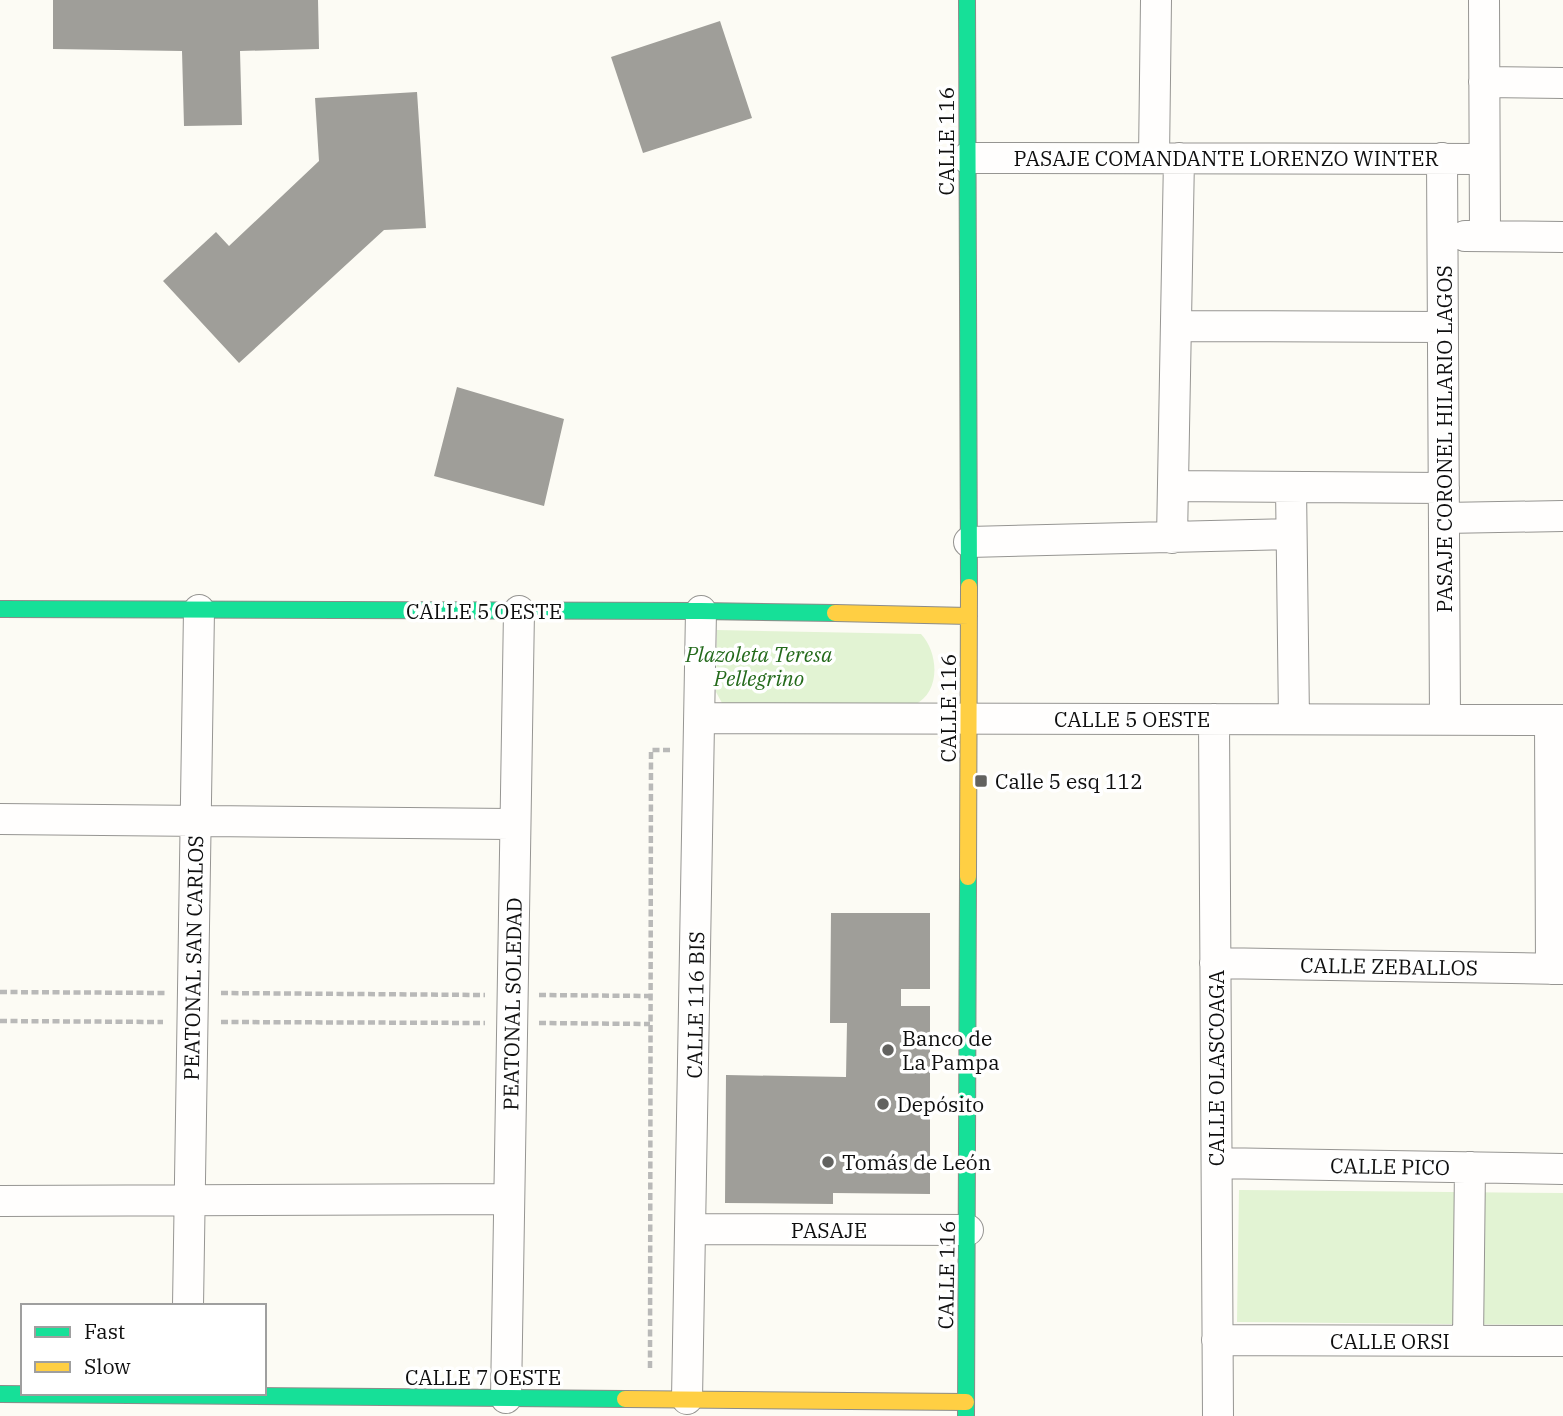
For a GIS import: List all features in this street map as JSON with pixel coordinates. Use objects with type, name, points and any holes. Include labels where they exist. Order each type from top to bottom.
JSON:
[{"type":"street","name":"CALLE 116","points":[[966,1409],[969,720],[967,0]]},
{"type":"street","points":[[1156,0],[1176,326],[1172,538]]},
{"type":"street","points":[[1484,0],[1485,236]]},
{"type":"street","points":[[1484,82],[1563,83]]},
{"type":"street","name":"PASAJE COMANDANTE LORENZO WINTER","points":[[967,158],[1484,159]]},
{"type":"street","name":"PASAJE CORONEL HILARIO LAGOS","points":[[1442,158],[1445,720]]},
{"type":"street","points":[[1443,235],[1563,237]]},
{"type":"street","points":[[1176,326],[1443,327]]},
{"type":"street","points":[[1173,486],[1444,488]]},
{"type":"street","points":[[1291,487],[1294,719]]},
{"type":"street","points":[[1444,517],[1563,516]]},
{"type":"street","points":[[969,542],[1291,534]]},
{"type":"street","name":"CALLE 5 OESTE","points":[[0,610],[701,611],[969,616]]},
{"type":"street","name":"PEATONAL SAN CARLOS","points":[[188,1304],[199,610]]},
{"type":"street","name":"PEATONAL SOLEDAD","points":[[506,1398],[519,611]]},
{"type":"street","name":"CALLE 116 BIS","points":[[687,1399],[701,611]]},
{"type":"street","name":"CALLE 5 OESTE","points":[[700,718],[1556,720]]},
{"type":"street","name":"CALLE OLASCOAGA","points":[[1214,719],[1218,1416]]},
{"type":"street","points":[[1556,720],[1557,969]]},
{"type":"street","points":[[0,819],[515,824]]},
{"type":"street","name":"CALLE ZEBALLOS","points":[[1215,963],[1557,969]]},
{"type":"street","name":"CALLE PICO","points":[[1217,1163],[1563,1168]]},
{"type":"street","points":[[1468,1341],[1470,1167]]},
{"type":"street","points":[[0,1201],[509,1199]]},
{"type":"street","name":"PASAJE","points":[[690,1229],[968,1230]]},
{"type":"street","name":"CALLE ORSI","points":[[1217,1340],[1563,1341]]},
{"type":"street","name":"CALLE 7 OESTE","points":[[0,1394],[21,1394]]},
{"type":"street","name":"CALLE 7 OESTE","points":[[206,1395],[448,1407],[506,1398],[687,1399],[966,1409]]},
{"type":"path","points":[[0,992],[193,1007],[512,1009],[650,996]]},
{"type":"path","points":[[0,1021],[193,1007],[512,1009],[650,1024]]},
{"type":"green space","name":"Plazoleta Teresa Pellegrino","points":[[717,630],[921,634],[934,662],[933,682],[929,692],[914,705],[729,707],[722,703],[716,692]]},
{"type":"green space","points":[[1239,1190],[1563,1193],[1563,1325],[1237,1322]]},
{"type":"building","points":[[53,0],[318,0],[319,49],[240,51],[242,125],[184,126],[182,51],[53,49]]},
{"type":"building","points":[[720,21],[752,118],[643,153],[611,57]]},
{"type":"building","points":[[417,92],[426,228],[384,230],[239,363],[163,281],[216,232],[229,246],[319,161],[315,98]]},
{"type":"building","points":[[457,387],[564,419],[544,506],[434,476]]},
{"type":"building","points":[[831,913],[930,913],[930,989],[901,989],[901,1006],[930,1006],[930,1194],[833,1193],[833,1204],[725,1203],[726,1075],[846,1077],[847,1023],[830,1023]]},
{"type":"traffic: fast","points":[[967,0],[969,587]]},
{"type":"traffic: fast","points":[[0,609],[835,613]]},
{"type":"traffic: fast","points":[[966,1416],[968,877]]},
{"type":"traffic: fast","points":[[0,1394],[21,1394]]},
{"type":"traffic: fast","points":[[125,1395],[625,1399]]},
{"type":"traffic: slow","points":[[968,877],[969,587]]},
{"type":"traffic: slow","points":[[835,613],[969,616]]},
{"type":"traffic: slow","points":[[625,1399],[966,1402]]},
{"type":"place","name":"Calle 5 esq 112","points":[[981,781]]},
{"type":"place","name":"Banco de La Pampa","points":[[888,1050]]},
{"type":"place","name":"Depósito","points":[[883,1104]]},
{"type":"place","name":"Tomás de León","points":[[828,1162]]}]
